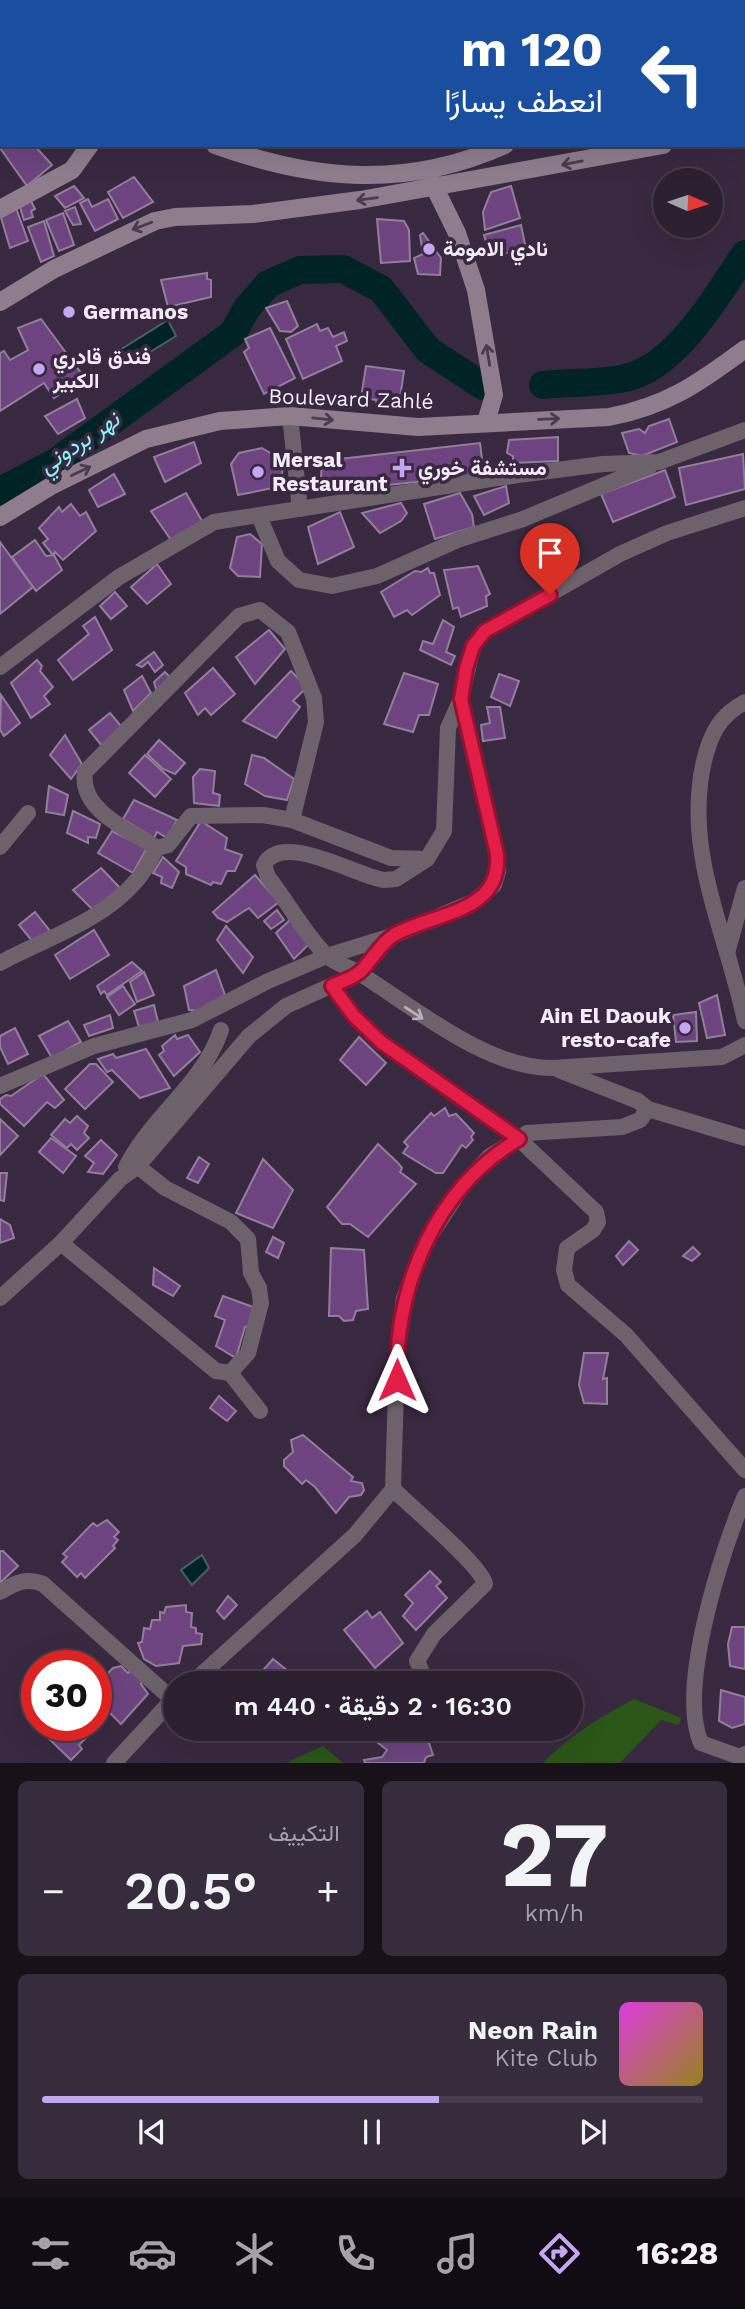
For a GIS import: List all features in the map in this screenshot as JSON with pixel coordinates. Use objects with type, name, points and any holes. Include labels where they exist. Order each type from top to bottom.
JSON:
[{"type":"main road","points":[[0,209],[72,170],[89,147]]},
{"type":"main road","points":[[223,147],[328,175],[430,179],[501,147]]},
{"type":"main road","points":[[0,302],[54,269],[155,221],[175,217],[253,214],[430,179],[649,147]]},
{"type":"main road","points":[[430,179],[457,233],[476,290],[494,396],[486,422]]},
{"type":"main road","name":"Boulevard Zahlé","points":[[0,517],[51,486],[146,439],[220,421],[290,416],[418,427],[609,417],[667,401],[705,381],[745,349]]},
{"type":"street","points":[[290,416],[300,509]]},
{"type":"street","points":[[259,516],[278,561],[299,580],[332,586],[377,576],[460,539],[523,519],[659,462],[745,430]]},
{"type":"street","points":[[0,667],[119,577],[214,522],[518,475],[603,464],[659,462]]},
{"type":"street","points":[[745,508],[667,533],[620,555],[485,631],[473,646],[461,699],[448,728],[444,831],[427,859],[396,879],[384,880],[293,851],[275,853],[267,859],[265,872],[327,956],[359,973],[436,1025],[501,1056],[539,1068],[554,1068],[722,1057],[745,1045]]},
{"type":"street","points":[[157,848],[94,805],[87,794],[85,772],[239,617],[260,610],[288,632],[314,698],[316,722],[292,820]]},
{"type":"street","points":[[0,1086],[70,1054],[192,1020],[268,981],[327,956],[392,936],[473,902],[489,892],[498,873],[461,699]]},
{"type":"street","points":[[745,702],[718,722],[709,742],[697,790],[702,863],[726,954],[737,983],[745,1021]]},
{"type":"street","points":[[0,847],[28,813]]},
{"type":"street","points":[[0,963],[89,919],[111,904],[137,881],[157,848],[168,845],[191,816],[263,815],[292,820],[391,858],[427,859]]},
{"type":"street","points":[[726,954],[745,888]]},
{"type":"street","points":[[133,1163],[245,1040],[286,1006],[359,973],[392,936]]},
{"type":"street","points":[[268,981],[286,1006]]},
{"type":"street","points":[[332,986],[354,1016],[381,1042],[519,1139],[596,1212],[597,1222],[593,1230],[567,1248],[564,1270],[568,1285],[626,1335],[745,1470]]},
{"type":"street","points":[[0,1298],[61,1243],[133,1163],[216,1045],[221,1030],[216,1009]]},
{"type":"street","points":[[221,1030],[245,1040]]},
{"type":"street","points":[[554,1068],[638,1101],[648,1110],[745,1138]]},
{"type":"street","points":[[205,1671],[355,1535],[393,1489],[398,1404],[397,1355],[404,1298],[425,1244],[464,1184],[490,1156],[527,1133],[622,1127],[639,1120],[648,1110]]},
{"type":"street","points":[[133,1163],[165,1188],[231,1222],[248,1239],[251,1273],[259,1287],[261,1303],[248,1353],[230,1373]]},
{"type":"street","points":[[61,1243],[182,1345],[216,1371],[230,1373],[260,1411]]},
{"type":"street","points":[[393,1489],[469,1559],[483,1574],[485,1584],[434,1634],[417,1661],[421,1671]]},
{"type":"street","points":[[745,1496],[717,1566],[704,1629],[694,1727],[702,1743],[740,1757],[745,1754]]},
{"type":"street","points":[[0,1592],[16,1583],[32,1579],[43,1584],[163,1688]]},
{"type":"street","points":[[114,1763],[163,1710]]},
{"type":"green space","points":[[634,1699],[681,1718],[679,1725],[661,1720],[620,1763],[543,1763],[568,1741],[583,1741],[583,1729]]},
{"type":"green space","points":[[323,1746],[343,1763],[286,1763]]},
{"type":"shaded area","points":[[168,320],[176,336],[129,365],[120,350]]},
{"type":"shaded area","points":[[202,1555],[209,1568],[192,1585],[181,1570]]},
{"type":"building","points":[[36,147],[52,165],[27,186],[0,148]]},
{"type":"building","points":[[134,177],[153,202],[123,218],[108,192]]},
{"type":"building","points":[[74,186],[84,198],[65,208],[55,196]]},
{"type":"building","points":[[511,186],[520,218],[485,230],[483,212],[491,192]]},
{"type":"building","points":[[30,199],[35,209],[31,211],[33,217],[24,220],[19,204]]},
{"type":"building","points":[[88,199],[92,207],[108,199],[118,219],[95,231],[80,203]]},
{"type":"building","points":[[75,207],[81,224],[73,225],[65,211]]},
{"type":"building","points":[[16,208],[28,241],[10,248],[0,214]]},
{"type":"building","points":[[63,213],[74,245],[59,251],[46,220]]},
{"type":"building","points":[[377,219],[404,221],[409,230],[410,261],[381,263]]},
{"type":"building","points":[[44,221],[54,256],[41,262],[28,227]]},
{"type":"building","points":[[521,225],[526,249],[490,257],[484,235]]},
{"type":"building","name":"نادي الامومة","points":[[423,233],[441,258],[440,275],[418,274],[414,258],[423,254],[420,235]]},
{"type":"building","points":[[207,273],[207,279],[211,280],[211,297],[168,307],[161,280]]},
{"type":"building","points":[[287,301],[298,326],[291,332],[280,331],[266,308]]},
{"type":"building","name":"فندق قادري الكبير","points":[[41,319],[84,377],[54,398],[44,383],[0,411],[0,353],[4,351],[10,360],[28,350],[18,328]]},
{"type":"building","points":[[317,324],[320,331],[328,328],[333,337],[344,332],[347,341],[336,346],[342,361],[303,379],[286,339]]},
{"type":"building","points":[[270,328],[295,378],[264,394],[244,352],[249,348],[245,339]]},
{"type":"building","points":[[366,366],[404,371],[399,405],[377,407],[376,400],[361,398]]},
{"type":"building","points":[[77,399],[85,418],[58,434],[45,416]]},
{"type":"building","points":[[669,419],[677,442],[642,456],[629,453],[622,433],[639,429],[645,433],[649,426]]},
{"type":"building","points":[[558,437],[558,461],[513,463],[513,456],[507,453],[509,440]]},
{"type":"building","points":[[194,442],[201,463],[165,482],[154,457]]},
{"type":"building","name":"مستشفة خوري","points":[[480,443],[484,475],[320,492],[322,461]]},
{"type":"building","name":"Mersal Restaurant","points":[[262,448],[283,461],[282,474],[272,475],[273,488],[238,495],[231,464],[239,453]]},
{"type":"building","points":[[743,454],[745,489],[686,505],[679,468]]},
{"type":"building","points":[[665,470],[675,497],[613,522],[601,494]]},
{"type":"building","points":[[114,474],[125,494],[98,507],[89,490]]},
{"type":"building","points":[[506,486],[509,503],[484,515],[474,496]]},
{"type":"building","points":[[186,493],[202,521],[171,540],[151,511]]},
{"type":"building","points":[[460,493],[472,514],[474,527],[435,539],[424,504]]},
{"type":"building","points":[[401,503],[407,513],[401,521],[380,533],[362,513]]},
{"type":"building","points":[[71,504],[80,516],[86,512],[96,531],[63,560],[55,552],[53,555],[43,543],[48,539],[39,528],[59,507],[62,512]]},
{"type":"building","points":[[340,512],[354,547],[318,564],[308,527]]},
{"type":"building","points":[[250,534],[262,544],[260,577],[238,576],[230,568],[237,537]]},
{"type":"building","points":[[35,540],[46,556],[54,555],[62,570],[36,591],[12,557]]},
{"type":"building","points":[[0,542],[33,587],[0,614]]},
{"type":"building","points":[[157,564],[171,584],[147,604],[131,587]]},
{"type":"building","points":[[478,566],[490,594],[486,596],[487,606],[461,617],[458,607],[453,609],[444,570]]},
{"type":"building","points":[[428,568],[430,573],[434,573],[440,595],[412,615],[407,610],[394,617],[381,592],[415,571],[421,572]]},
{"type":"building","points":[[115,592],[127,606],[111,619],[100,606]]},
{"type":"building","points":[[95,617],[112,650],[73,680],[58,660],[89,634],[83,626]]},
{"type":"building","points":[[443,620],[454,627],[446,652],[455,656],[451,665],[420,650],[423,641],[433,644]]},
{"type":"building","points":[[269,630],[285,649],[255,684],[236,657]]},
{"type":"building","points":[[154,652],[163,665],[155,672],[148,662],[142,667],[137,665]]},
{"type":"building","points":[[37,660],[42,666],[40,671],[53,687],[44,696],[50,704],[31,718],[11,683]]},
{"type":"building","points":[[213,668],[235,694],[211,715],[205,708],[198,715],[185,693]]},
{"type":"building","points":[[291,671],[307,687],[293,701],[300,707],[276,738],[243,721]]},
{"type":"building","points":[[165,672],[171,678],[157,692],[154,682]]},
{"type":"building","points":[[404,673],[438,684],[429,715],[419,715],[413,732],[384,724]]},
{"type":"building","points":[[499,674],[519,681],[510,706],[491,697]]},
{"type":"building","points":[[142,676],[151,693],[133,711],[124,690]]},
{"type":"building","points":[[1,695],[20,723],[4,736],[0,730]]},
{"type":"building","points":[[487,707],[500,707],[505,738],[483,741],[481,725],[490,723]]},
{"type":"building","points":[[110,713],[121,726],[102,746],[89,730]]},
{"type":"building","points":[[65,735],[82,764],[71,779],[50,755]]},
{"type":"building","points":[[159,740],[185,763],[175,774],[163,769],[147,754]]},
{"type":"building","points":[[145,755],[171,779],[155,797],[129,773]]},
{"type":"building","points":[[252,755],[264,758],[294,779],[287,800],[265,796],[245,784]]},
{"type":"building","points":[[200,769],[215,771],[213,793],[220,795],[219,806],[194,803],[193,777]]},
{"type":"building","points":[[49,786],[68,795],[64,815],[46,812]]},
{"type":"building","points":[[134,800],[177,820],[167,838],[157,832],[154,838],[123,819]]},
{"type":"building","points":[[73,811],[100,824],[96,838],[88,837],[88,843],[67,833]]},
{"type":"building","points":[[201,821],[227,838],[225,849],[242,855],[235,871],[227,871],[221,884],[213,882],[211,885],[186,874],[186,867],[176,861]]},
{"type":"building","points":[[112,831],[147,848],[133,873],[98,853]]},
{"type":"building","points":[[163,857],[179,872],[172,888],[161,883],[162,877],[153,873]]},
{"type":"building","points":[[101,868],[120,888],[93,910],[73,890]]},
{"type":"building","points":[[255,875],[279,902],[258,918],[249,908],[227,922],[218,918],[213,912]]},
{"type":"building","points":[[277,910],[284,920],[271,929],[264,921]]},
{"type":"building","points":[[35,912],[50,931],[33,942],[19,925]]},
{"type":"building","points":[[292,918],[310,943],[294,959],[276,933]]},
{"type":"building","points":[[226,926],[253,957],[243,973],[217,940]]},
{"type":"building","points":[[94,930],[109,955],[70,979],[55,955]]},
{"type":"building","points":[[132,962],[142,971],[107,995],[104,991],[101,994],[97,986]]},
{"type":"building","points":[[216,970],[225,995],[199,1011],[189,1010],[184,986]]},
{"type":"building","points":[[144,972],[154,995],[137,1002],[130,982]]},
{"type":"building","points":[[123,986],[135,1004],[119,1015],[107,997]]},
{"type":"building","points":[[717,995],[725,1035],[707,1038],[699,1003]]},
{"type":"building","points":[[154,1005],[158,1022],[139,1027],[134,1011]]},
{"type":"building","name":"Ain El Daouk resto-cafe","points":[[696,1012],[697,1041],[676,1042],[673,1015]]},
{"type":"building","points":[[110,1015],[113,1028],[89,1036],[84,1025]]},
{"type":"building","points":[[68,1021],[81,1042],[52,1058],[39,1036]]},
{"type":"building","points":[[15,1028],[28,1054],[8,1064],[0,1047],[0,1036]]},
{"type":"building","points":[[175,1035],[177,1039],[188,1035],[200,1052],[174,1076],[159,1055],[164,1051],[162,1046]]},
{"type":"building","points":[[359,1037],[386,1063],[366,1085],[340,1060]]},
{"type":"building","points":[[146,1049],[170,1088],[140,1098],[112,1070],[107,1072],[98,1059],[113,1054],[116,1058]]},
{"type":"building","points":[[90,1064],[96,1064],[113,1082],[85,1109],[65,1089]]},
{"type":"building","points":[[43,1074],[64,1100],[55,1108],[47,1102],[24,1126],[0,1104],[0,1099],[6,1095],[11,1096]]},
{"type":"building","points":[[445,1108],[449,1116],[456,1114],[474,1133],[471,1137],[473,1140],[466,1148],[462,1145],[443,1173],[436,1173],[403,1153],[408,1146],[404,1142],[431,1113],[434,1116]]},
{"type":"building","points":[[77,1116],[88,1126],[84,1133],[89,1138],[77,1150],[71,1144],[67,1148],[51,1135],[65,1119],[70,1123]]},
{"type":"building","points":[[0,1119],[18,1136],[0,1155]]},
{"type":"building","points":[[51,1138],[76,1156],[63,1173],[39,1152]]},
{"type":"building","points":[[101,1140],[117,1155],[103,1174],[88,1172],[94,1163],[85,1156]]},
{"type":"building","points":[[378,1144],[402,1168],[400,1172],[416,1184],[368,1237],[350,1224],[342,1224],[327,1207]]},
{"type":"building","points":[[199,1157],[209,1164],[198,1183],[187,1178]]},
{"type":"building","points":[[263,1159],[293,1190],[273,1228],[236,1213]]},
{"type":"building","points":[[0,1173],[7,1173],[4,1201],[0,1200]]},
{"type":"building","points":[[0,1219],[10,1225],[14,1238],[0,1243]]},
{"type":"building","points":[[273,1237],[284,1243],[278,1258],[266,1252]]},
{"type":"building","points":[[629,1241],[638,1250],[623,1265],[616,1256]]},
{"type":"building","points":[[693,1247],[700,1254],[692,1261],[683,1256]]},
{"type":"building","points":[[331,1248],[364,1250],[368,1309],[356,1311],[353,1320],[344,1321],[339,1316],[329,1316]]},
{"type":"building","points":[[154,1268],[180,1286],[173,1296],[153,1285]]},
{"type":"building","points":[[223,1296],[253,1307],[251,1325],[245,1327],[236,1358],[216,1346],[225,1320],[215,1316]]},
{"type":"building","points":[[584,1353],[608,1353],[603,1379],[607,1378],[607,1404],[584,1403],[579,1385]]},
{"type":"building","points":[[219,1396],[236,1411],[227,1421],[210,1408]]},
{"type":"building","points":[[303,1435],[353,1477],[351,1481],[362,1483],[364,1490],[361,1495],[349,1497],[336,1513],[315,1487],[306,1480],[302,1484],[284,1466],[284,1460],[293,1452],[291,1440]]},
{"type":"building","points":[[107,1520],[119,1532],[114,1537],[118,1540],[113,1546],[115,1548],[85,1578],[81,1573],[77,1577],[62,1562],[67,1557],[63,1554],[93,1523],[97,1526]]},
{"type":"building","points":[[0,1551],[18,1566],[0,1583]]},
{"type":"building","points":[[430,1571],[441,1582],[436,1586],[447,1598],[416,1630],[403,1616],[413,1603],[405,1595]]},
{"type":"building","points":[[228,1596],[237,1605],[224,1619],[217,1611]]},
{"type":"building","points":[[186,1605],[186,1612],[192,1613],[191,1627],[196,1628],[196,1633],[202,1634],[201,1644],[183,1646],[179,1663],[156,1666],[144,1659],[138,1643],[142,1642],[144,1628],[150,1629],[152,1620],[160,1620],[160,1612],[164,1613],[166,1607]]},
{"type":"building","points":[[367,1611],[372,1618],[380,1612],[403,1643],[375,1668],[344,1630]]},
{"type":"building","points":[[732,1627],[745,1627],[745,1669],[730,1666],[728,1644]]},
{"type":"building","points":[[273,1659],[288,1671],[262,1671]]},
{"type":"building","points":[[121,1666],[128,1673],[132,1669],[143,1679],[141,1684],[148,1694],[121,1724],[112,1715],[113,1668]]},
{"type":"building","points":[[721,1690],[745,1697],[745,1724],[732,1728],[719,1721]]},
{"type":"building","points":[[51,1741],[83,1741],[79,1745],[82,1749],[71,1760]]},
{"type":"building","points":[[428,1741],[433,1755],[426,1757],[424,1763],[365,1763],[364,1760],[382,1757],[387,1750],[378,1743]]},
{"type":"waterway","name":"نهر بردوني","points":[[543,385],[629,377],[664,358],[695,326],[745,254]]},
{"type":"waterway","name":"نهر بردوني","points":[[0,491],[54,463],[233,333],[247,308],[268,284],[300,270],[343,269],[381,289],[428,350],[483,386]]},
{"type":"place","name":"نادي الامومة","points":[[429,249]]},
{"type":"place","name":"Germanos","points":[[69,312]]},
{"type":"place","name":"فندق قادري الكبير","points":[[39,369]]},
{"type":"place","name":"مستشفة خوري","points":[[402,468]]},
{"type":"place","name":"Mersal Restaurant","points":[[258,472]]},
{"type":"place","name":"Ain El Daouk resto-cafe","points":[[685,1028]]},
{"type":"route","points":[[397,1380],[399,1325],[404,1298],[425,1244],[464,1184],[490,1156],[519,1139],[381,1042],[354,1016],[332,986],[359,973],[392,936],[473,902],[489,892],[494,885],[498,873],[497,854],[461,699],[466,669],[473,646],[485,631],[550,595]]}]
